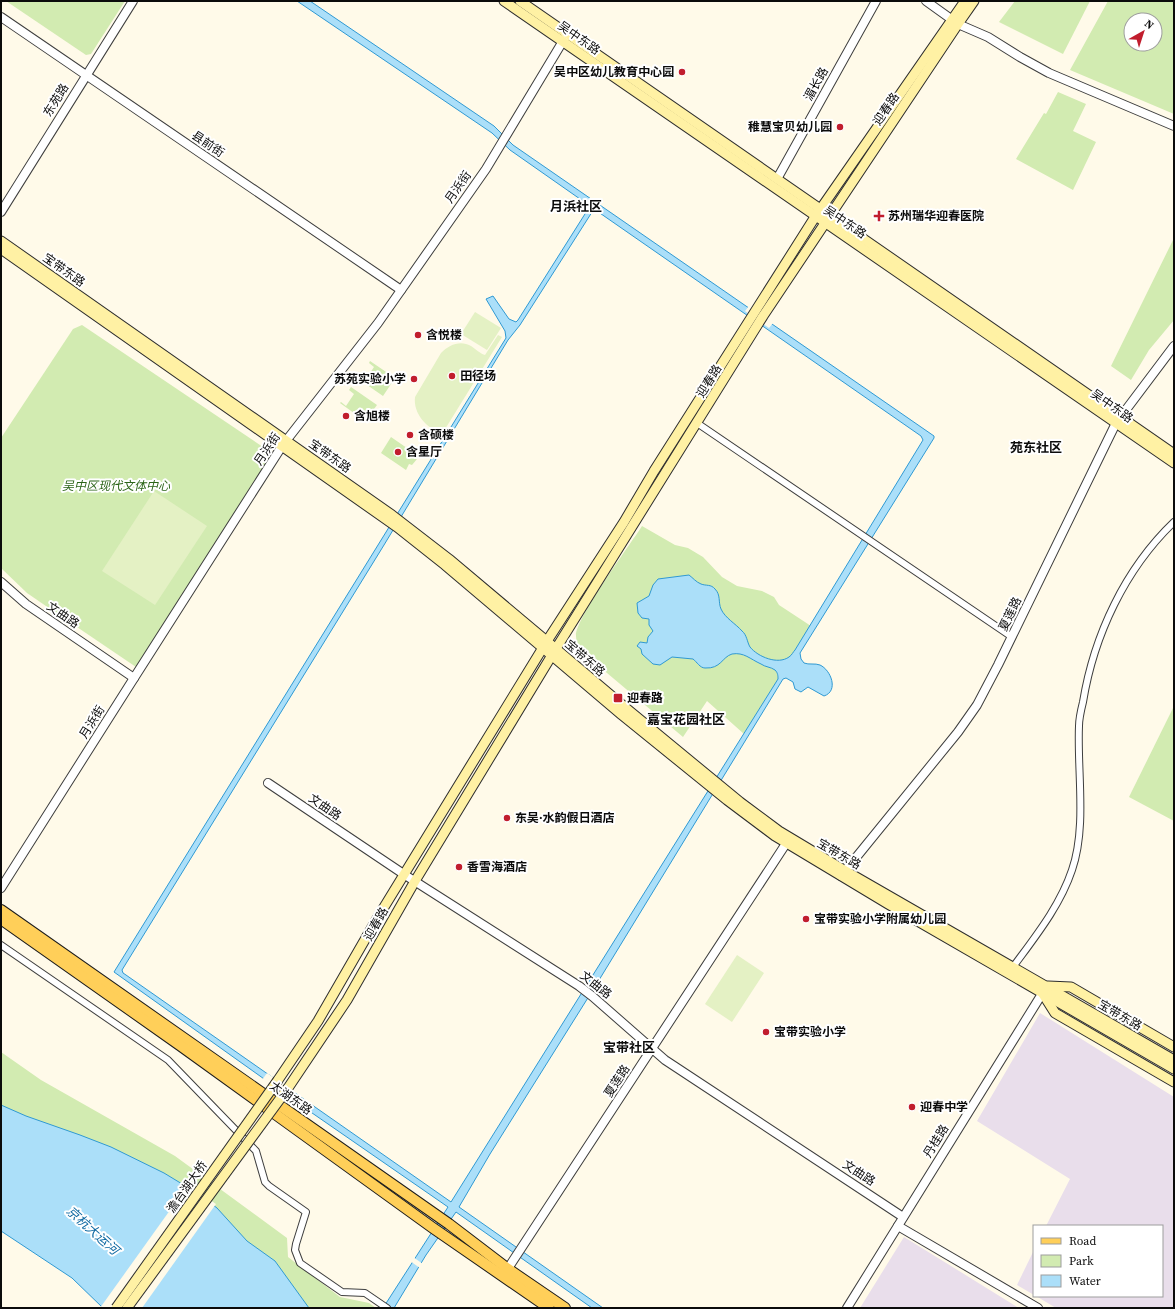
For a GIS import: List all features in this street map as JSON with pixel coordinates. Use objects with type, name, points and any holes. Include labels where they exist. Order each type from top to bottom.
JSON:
[{"type":"main road","name":"吴中东路","points":[[504,1],[565,37],[777,179],[818,213]]},
{"type":"main road","name":"吴中东路","points":[[520,1],[565,37],[1118,420],[1174,462]]},
{"type":"main road","name":"迎春路","points":[[278,1080],[318,1021],[378,917],[545,644],[624,522],[654,471],[758,316],[827,219],[955,21],[965,1]]},
{"type":"main road","name":"迎春路","points":[[288,1088],[347,1000],[415,881],[554,652],[697,423],[818,213],[955,21],[974,1]]},
{"type":"main road","name":"宝带东路","points":[[1,241],[394,521],[445,565],[545,644],[622,715],[729,798],[788,841],[1044,989],[1174,1060]]},
{"type":"main road","name":"宝带东路","points":[[1,249],[284,443]]},
{"type":"main road","name":"吴中东路","points":[[1118,420],[1174,454]]},
{"type":"main road","name":"宝带东路","points":[[842,873],[1013,967],[1044,989],[1174,1068]]},
{"type":"main road","name":"太湖东路","points":[[1,910],[440,1218],[549,1308]]},
{"type":"main road","name":"太湖东路","points":[[1,919],[181,1046],[437,1231],[565,1308]]},
{"type":"main road","points":[[1174,1047],[1071,987],[1044,989],[1055,1013],[1174,1082]]},
{"type":"main road","name":"澹台湖大桥","points":[[116,1308],[278,1080]]},
{"type":"main road","name":"澹台湖大桥","points":[[127,1308],[288,1088]]},
{"type":"street","name":"东苑路","points":[[1,212],[133,1]]},
{"type":"street","name":"湄长路","points":[[777,179],[876,1]]},
{"type":"street","points":[[926,1],[955,21],[988,37],[1049,73],[1174,126]]},
{"type":"street","name":"县前街","points":[[1,17],[401,290]]},
{"type":"street","name":"月浜街","points":[[1,888],[284,443],[378,323],[486,169],[565,37]]},
{"type":"street","name":"夏莲路","points":[[842,873],[964,725],[977,705],[1012,637],[1118,420],[1174,346]]},
{"type":"street","points":[[697,423],[1012,637]]},
{"type":"street","points":[[1013,967],[1059,900],[1072,870],[1078,846],[1080,820],[1079,724],[1090,664],[1101,636],[1128,579],[1148,551],[1174,522]]},
{"type":"street","name":"文曲路","points":[[1,582],[26,604],[134,678]]},
{"type":"street","name":"文曲路","points":[[268,783],[405,875],[582,988],[666,1060],[903,1217]]},
{"type":"street","name":"夏莲路","points":[[505,1272],[522,1249],[788,841]]},
{"type":"street","points":[[1,945],[168,1060],[256,1151],[266,1182],[269,1186],[306,1212],[295,1250],[300,1263],[342,1292],[364,1293],[386,1307]]},
{"type":"street","name":"丹桂路","points":[[847,1308],[1044,989]]},
{"type":"street","points":[[898,1226],[1038,1308]]},
{"type":"shaded area","points":[[1040,1013],[1174,1097],[1174,1308],[1056,1308],[1038,1297],[1163,1297],[1163,1225],[1047,1225],[1070,1179],[977,1121]]},
{"type":"shaded area","points":[[904,1237],[1019,1308],[860,1308]]},
{"type":"shaded area","points":[[1033,1252],[1033,1294],[1017,1285]]},
{"type":"green space","points":[[6,1],[125,1],[91,54],[86,55]]},
{"type":"green space","points":[[1015,1],[1090,1],[1063,54],[999,22]]},
{"type":"green space","points":[[1108,1],[1174,1],[1174,114],[1070,70]]},
{"type":"green space","points":[[1058,92],[1086,104],[1073,131],[1096,142],[1073,190],[1016,159],[1044,113],[1046,114]]},
{"type":"green space","points":[[1174,238],[1174,320],[1149,350],[1131,380],[1111,366]]},
{"type":"green space","points":[[475,312],[501,328],[487,350],[461,334]]},
{"type":"green space","name":"吴中区现代文体中心","points":[[82,325],[272,454],[271,458],[136,667],[27,593],[1,568],[1,438],[73,329]]},
{"type":"green space","name":"田径场","points":[[498,335],[502,337],[442,434],[431,428],[419,415],[416,409],[415,397],[441,353],[455,344],[463,343],[485,355]]},
{"type":"green space","points":[[370,361],[395,378],[383,396],[357,378],[359,375],[366,379],[374,367],[369,363]]},
{"type":"green space","points":[[351,387],[377,405],[365,421],[340,403],[341,402],[346,406],[354,394],[349,390]]},
{"type":"green space","name":"含星厅","points":[[391,437],[417,455],[415,458],[417,459],[412,465],[409,464],[406,470],[381,453]]},
{"type":"green space","points":[[154,491],[207,526],[155,605],[102,571]]},
{"type":"green space","points":[[642,526],[675,545],[688,548],[703,557],[722,577],[737,586],[762,591],[774,597],[779,605],[811,626],[744,734],[707,701],[683,737],[588,657],[578,645],[576,636],[584,614]]},
{"type":"green space","points":[[1174,706],[1174,821],[1129,797]]},
{"type":"green space","points":[[737,955],[764,973],[732,1022],[705,1004]]},
{"type":"green space","points":[[1,1052],[41,1080],[175,1156],[287,1238],[288,1257],[340,1297],[369,1303],[376,1308],[234,1308],[1,1133]]},
{"type":"water","points":[[297,1],[310,1],[494,126],[513,145],[934,436],[800,653],[801,659],[804,663],[820,665],[827,671],[832,680],[831,690],[824,696],[808,687],[801,692],[795,689],[793,682],[786,678],[783,679],[596,985],[490,1154],[459,1207],[603,1308],[592,1308],[456,1212],[426,1255],[394,1308],[383,1308],[448,1207],[302,1106],[114,972],[506,338],[505,331],[486,299],[493,296],[509,319],[516,322],[590,206],[510,150],[492,133]],"holes":[[[594,209],[921,436],[923,440],[795,650],[789,657],[779,660],[768,659],[754,651],[750,647],[744,633],[723,612],[720,606],[717,591],[713,587],[699,583],[689,575],[658,579],[653,585],[649,596],[637,603],[638,613],[642,618],[649,619],[649,625],[653,631],[648,637],[647,643],[640,642],[637,646],[641,649],[642,654],[653,664],[660,665],[672,657],[693,659],[702,667],[710,668],[715,667],[732,654],[740,654],[772,668],[777,673],[778,679],[451,1202],[123,973],[122,970],[384,545],[508,340],[520,325]]]},
{"type":"water","name":"京杭大运河","points":[[1,1105],[26,1116],[111,1147],[164,1173],[197,1193],[217,1208],[247,1241],[275,1261],[309,1308],[103,1308],[72,1278],[1,1231]]},
{"type":"pier","points":[[749,306],[773,323],[769,328],[745,311]]},
{"type":"pier","points":[[267,1073],[295,1092],[289,1100],[262,1080]]},
{"type":"pier","points":[[188,1185],[216,1204],[142,1308],[100,1308]]},
{"type":"pier","points":[[413,1257],[423,1264],[420,1268],[410,1261]]},
{"type":"place","name":"吴中区幼儿教育中心园","points":[[682,72]]},
{"type":"place","name":"稚慧宝贝幼儿园","points":[[840,127]]},
{"type":"place","name":"苏州瑞华迎春医院","points":[[879,216]]},
{"type":"place","name":"含悦楼","points":[[418,335]]},
{"type":"place","name":"田径场","points":[[452,376]]},
{"type":"place","name":"苏苑实验小学","points":[[414,379]]},
{"type":"place","name":"含旭楼","points":[[346,416]]},
{"type":"place","name":"含硕楼","points":[[410,435]]},
{"type":"place","name":"含星厅","points":[[398,452]]},
{"type":"place","name":"迎春路","points":[[618,698]]},
{"type":"place","name":"东吴·水韵假日酒店","points":[[507,818]]},
{"type":"place","name":"香雪海酒店","points":[[459,867]]},
{"type":"place","name":"宝带实验小学附属幼儿园","points":[[806,919]]},
{"type":"place","name":"宝带实验小学","points":[[766,1032]]},
{"type":"place","name":"迎春中学","points":[[912,1107]]},
{"type":"district","name":"月浜社区","points":[[576,206]]},
{"type":"district","name":"苑东社区","points":[[1036,447]]},
{"type":"district","name":"嘉宝花园社区","points":[[686,719]]},
{"type":"district","name":"宝带社区","points":[[629,1047]]}]
